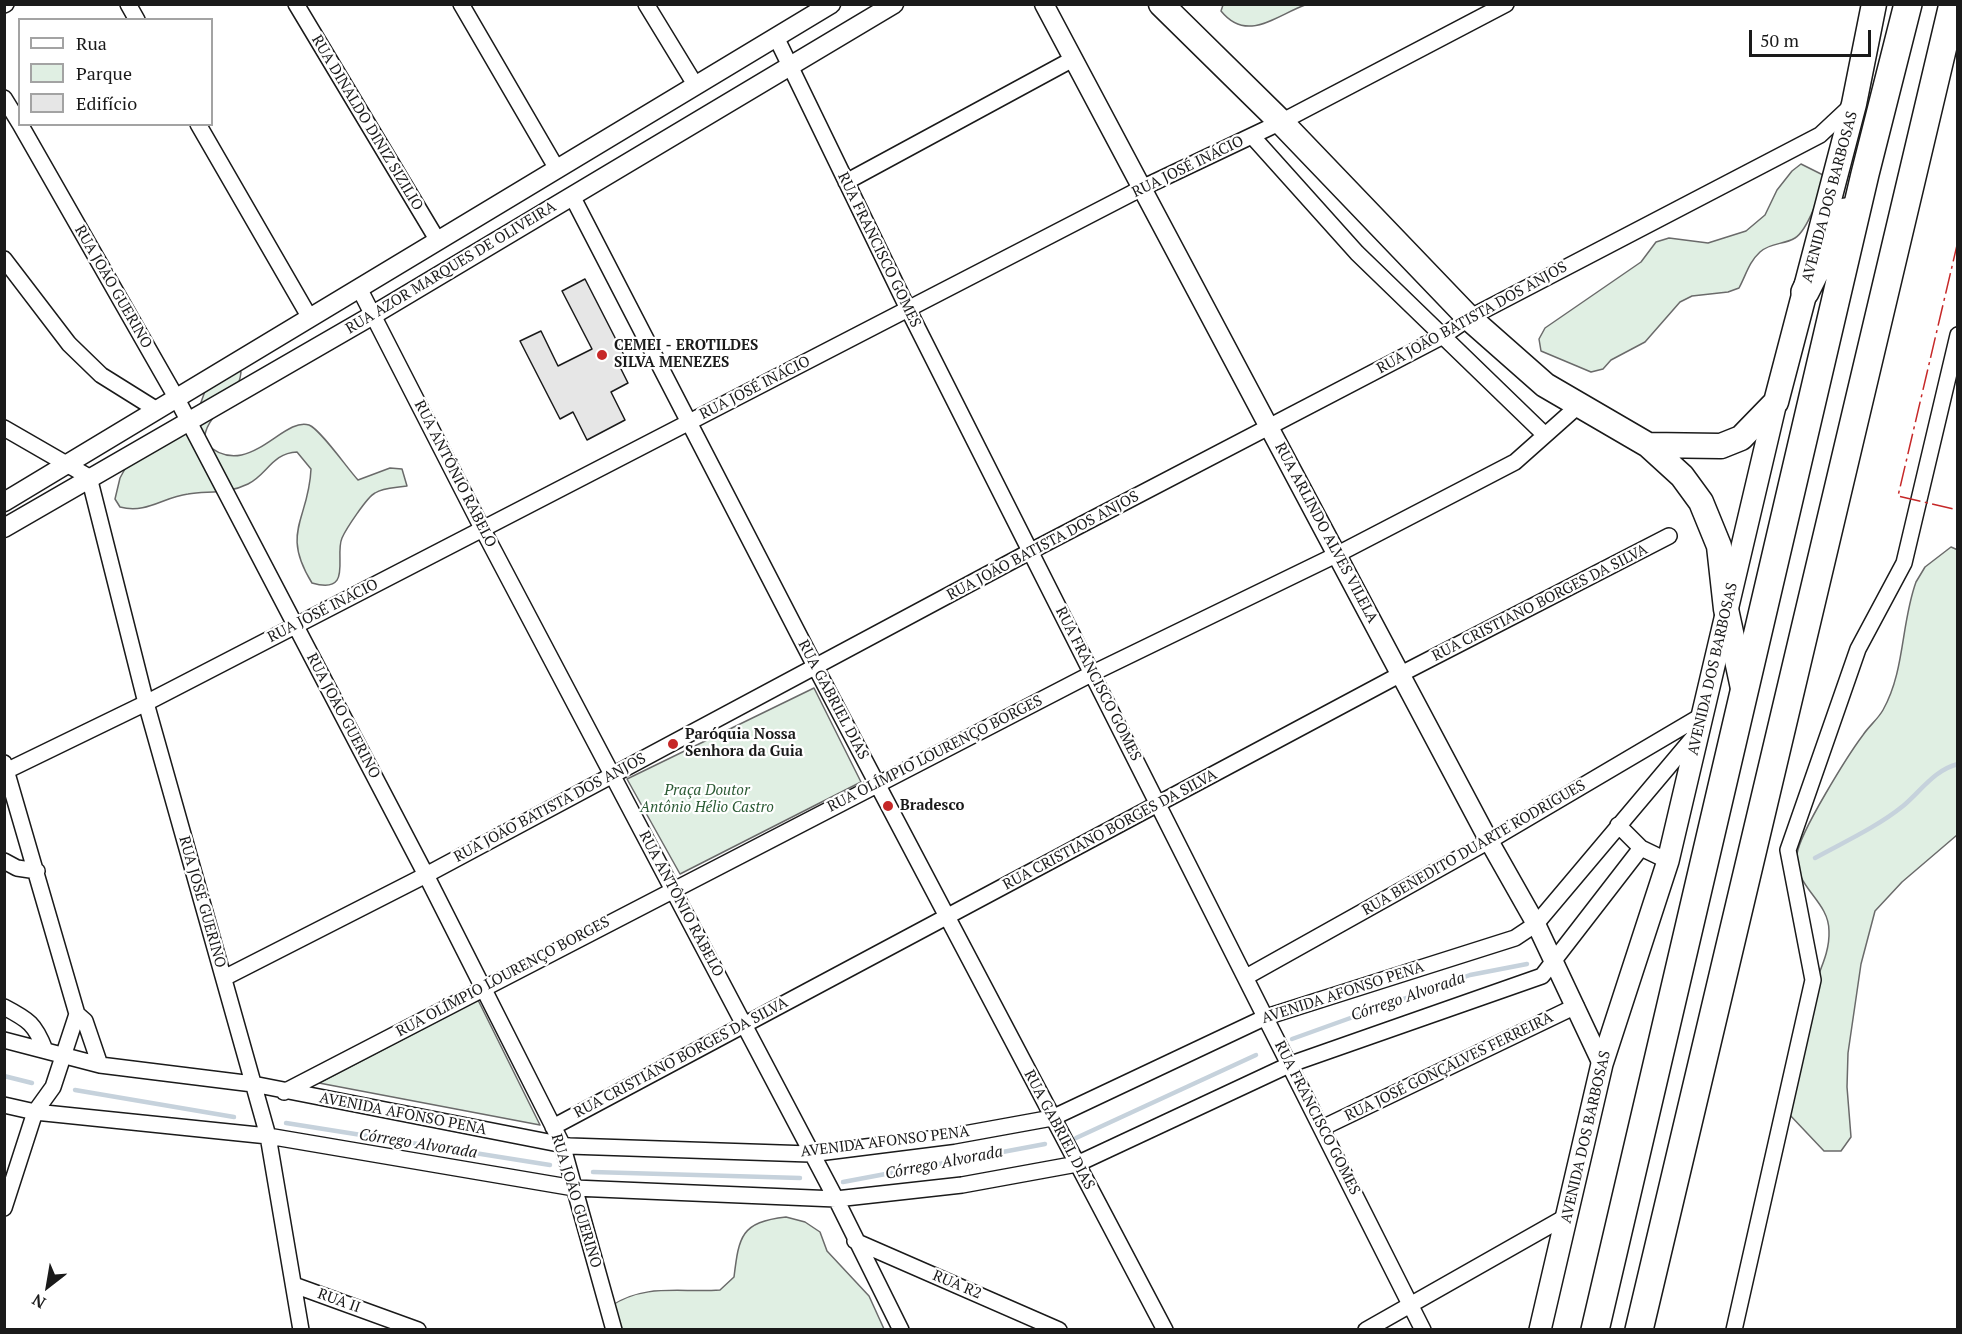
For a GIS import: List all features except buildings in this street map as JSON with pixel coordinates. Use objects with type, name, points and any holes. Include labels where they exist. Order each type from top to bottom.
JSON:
[{"type":"highway","points":[[1161,4],[1281,122],[1469,318],[1545,385],[1648,445],[1682,476],[1701,502],[1719,546],[1726,609],[1744,695]]},
{"type":"highway","name":"AVENIDA DOS BARBOSAS","points":[[1776,402],[1854,104],[1874,4]]},
{"type":"highway","points":[[1595,1329],[1865,174],[1908,4]]},
{"type":"highway","points":[[1639,1329],[1953,4]]},
{"type":"highway","points":[[1805,292],[1865,174]]},
{"type":"highway","points":[[1648,445],[1721,446],[1741,438],[1776,402]]},
{"type":"main road","name":"AVENIDA DOS BARBOSAS","points":[[1540,1329],[1602,1064],[1668,861],[1776,402]]},
{"type":"street","points":[[128,4],[136,18]]},
{"type":"street","name":"RUA DINALDO DINIZ SIZILIO","points":[[296,4],[438,241]]},
{"type":"street","points":[[461,4],[557,169]]},
{"type":"street","points":[[646,4],[696,86]]},
{"type":"street","name":"RUA AZOR MARQUES DE OLIVEIRA","points":[[4,528],[373,315],[894,4]]},
{"type":"street","name":"RUA ARLINDO ALVES VILELA","points":[[1044,4],[1489,841],[1536,924],[1602,1064]]},
{"type":"street","name":"RUA JOSÉ INÁCIO","points":[[5,769],[146,703],[1142,188],[1281,122],[1506,4]]},
{"type":"street","name":"RUA AZOR MARQUES DE OLIVEIRA","points":[[4,502],[776,38],[821,7]]},
{"type":"street","name":"RUA FRANCISCO GOMES","points":[[776,38],[908,309],[1423,1329]]},
{"type":"street","points":[[846,182],[1073,59]]},
{"type":"street","name":"RUA JOÃO GUERINO","points":[[4,98],[18,121]]},
{"type":"street","name":"RUA JOÃO BATISTA DOS ANJOS","points":[[224,978],[426,875],[1031,551],[1443,336],[1469,318],[1820,135],[1854,104]]},
{"type":"street","points":[[644,117],[660,144]]},
{"type":"street","name":"RUA JOÃO GUERINO","points":[[21,126],[177,399],[426,875],[562,1144],[614,1329]]},
{"type":"street","points":[[199,126],[310,318]]},
{"type":"street","points":[[1252,136],[1357,253],[1545,435]]},
{"type":"street","name":"RUA GABRIEL DIAS","points":[[572,196],[816,668],[1165,1329]]},
{"type":"street","points":[[510,198],[524,225]]},
{"type":"street","points":[[4,259],[69,344],[101,375],[157,410],[189,422]]},
{"type":"street","name":"RUA ANTÔNIO RABELO","points":[[359,288],[483,530],[674,888],[810,1154],[836,1199],[901,1329]]},
{"type":"street","points":[[1734,1329],[1813,980],[1788,850],[1858,649],[1904,563],[1958,335]]},
{"type":"street","name":"RUA OLÍMPIO LOURENÇO BORGES","points":[[284,1092],[1093,673],[1338,554],[1515,462],[1578,406]]},
{"type":"street","points":[[4,428],[89,477]]},
{"type":"street","name":"RUA JOSÉ GUERINO","points":[[89,477],[146,703],[268,1136],[301,1329]]},
{"type":"street","name":"RUA CRISTIANO BORGES DA SILVA","points":[[553,1127],[1401,674],[1669,536]]},
{"type":"street","name":"AVENIDA AFONSO PENA","points":[[4,1040],[100,1065],[253,1084],[284,1092],[562,1144],[810,1154],[953,1136],[1052,1118],[1266,1017],[1515,938],[1536,924],[1700,724]]},
{"type":"street","name":"RUA BENEDITO DUARTE RODRIGUES","points":[[1246,977],[1700,724]]},
{"type":"street","points":[[4,1208],[35,1112],[53,1088],[76,1014],[37,871],[5,769]]},
{"type":"street","points":[[1618,825],[1641,848],[1668,861]]},
{"type":"street","points":[[4,1105],[35,1112],[268,1136],[574,1188],[836,1199],[962,1185],[1077,1164],[1291,1064],[1542,976],[1641,848]]},
{"type":"street","points":[[4,861],[17,868],[37,871]]},
{"type":"street","points":[[4,1006],[31,1022],[38,1031],[45,1050]]},
{"type":"street","name":"RUA JOSÉ GONÇALVES FERREIRA","points":[[1322,1128],[1576,1006]]},
{"type":"street","points":[[76,1014],[85,1021],[100,1065]]},
{"type":"street","points":[[1366,1329],[1411,1306],[1567,1216]]},
{"type":"street","name":"RUA R2","points":[[855,1241],[1059,1329]]},
{"type":"street","name":"RUA II","points":[[294,1285],[418,1329]]},
{"type":"green space","points":[[1223,4],[1305,5],[1262,24],[1251,26],[1241,25],[1231,20],[1221,11]]},
{"type":"green space","points":[[1801,164],[1825,176],[1805,227],[1795,238],[1760,252],[1750,264],[1739,288],[1728,292],[1692,296],[1680,302],[1645,342],[1611,360],[1603,369],[1591,372],[1541,351],[1539,339],[1545,328],[1641,262],[1656,242],[1669,238],[1708,243],[1746,231],[1765,215],[1777,190],[1792,171]]},
{"type":"green space","points":[[229,365],[241,372],[239,383],[210,423],[204,442],[220,453],[235,456],[249,453],[287,430],[298,425],[309,425],[326,441],[358,480],[390,468],[402,469],[407,486],[386,489],[371,496],[342,538],[340,572],[333,584],[312,583],[298,550],[297,538],[311,469],[297,452],[281,456],[255,480],[241,487],[218,492],[188,494],[147,507],[130,509],[120,507],[115,499],[120,478],[132,456],[199,408],[211,374]]},
{"type":"green space","points":[[1951,547],[1958,550],[1957,835],[1902,882],[1875,911],[1861,964],[1848,1053],[1847,1087],[1851,1137],[1841,1151],[1824,1151],[1788,1113],[1807,1010],[1829,940],[1827,920],[1800,876],[1797,854],[1806,829],[1826,794],[1856,745],[1881,713],[1890,695],[1916,582],[1925,567]]},
{"type":"green space","name":"Praça Doutor Antônio Hélio Castro","points":[[814,688],[861,782],[680,874],[627,779]]},
{"type":"green space","points":[[478,1000],[540,1125],[319,1083]]},
{"type":"green space","points":[[786,1217],[805,1222],[820,1232],[827,1251],[869,1296],[884,1329],[616,1330],[611,1306],[637,1294],[664,1290],[720,1290],[734,1277],[741,1241],[751,1227],[771,1219]]},
{"type":"waterway","name":"Córrego Alvorada","points":[[1815,858],[1882,821],[1903,806],[1935,776],[1958,764]]},
{"type":"waterway","name":"Córrego Alvorada","points":[[1292,1039],[1470,975],[1527,964]]},
{"type":"waterway","name":"Córrego Alvorada","points":[[1076,1138],[1256,1055]]},
{"type":"waterway","name":"Córrego Alvorada","points":[[4,1076],[32,1083]]},
{"type":"waterway","name":"Córrego Alvorada","points":[[75,1090],[234,1117]]},
{"type":"waterway","name":"Córrego Alvorada","points":[[286,1123],[550,1165]]},
{"type":"waterway","name":"Córrego Alvorada","points":[[843,1182],[1045,1144]]},
{"type":"waterway","name":"Córrego Alvorada","points":[[593,1172],[800,1178]]},
{"type":"power","points":[[1958,241],[1898,496],[1958,510]]},
{"type":"place","name":"CEMEI - EROTILDES SILVA MENEZES","points":[[602,355]]},
{"type":"place","name":"Paróquia Nossa Senhora da Guia","points":[[673,744]]},
{"type":"place","name":"Bradesco","points":[[888,806]]}]
